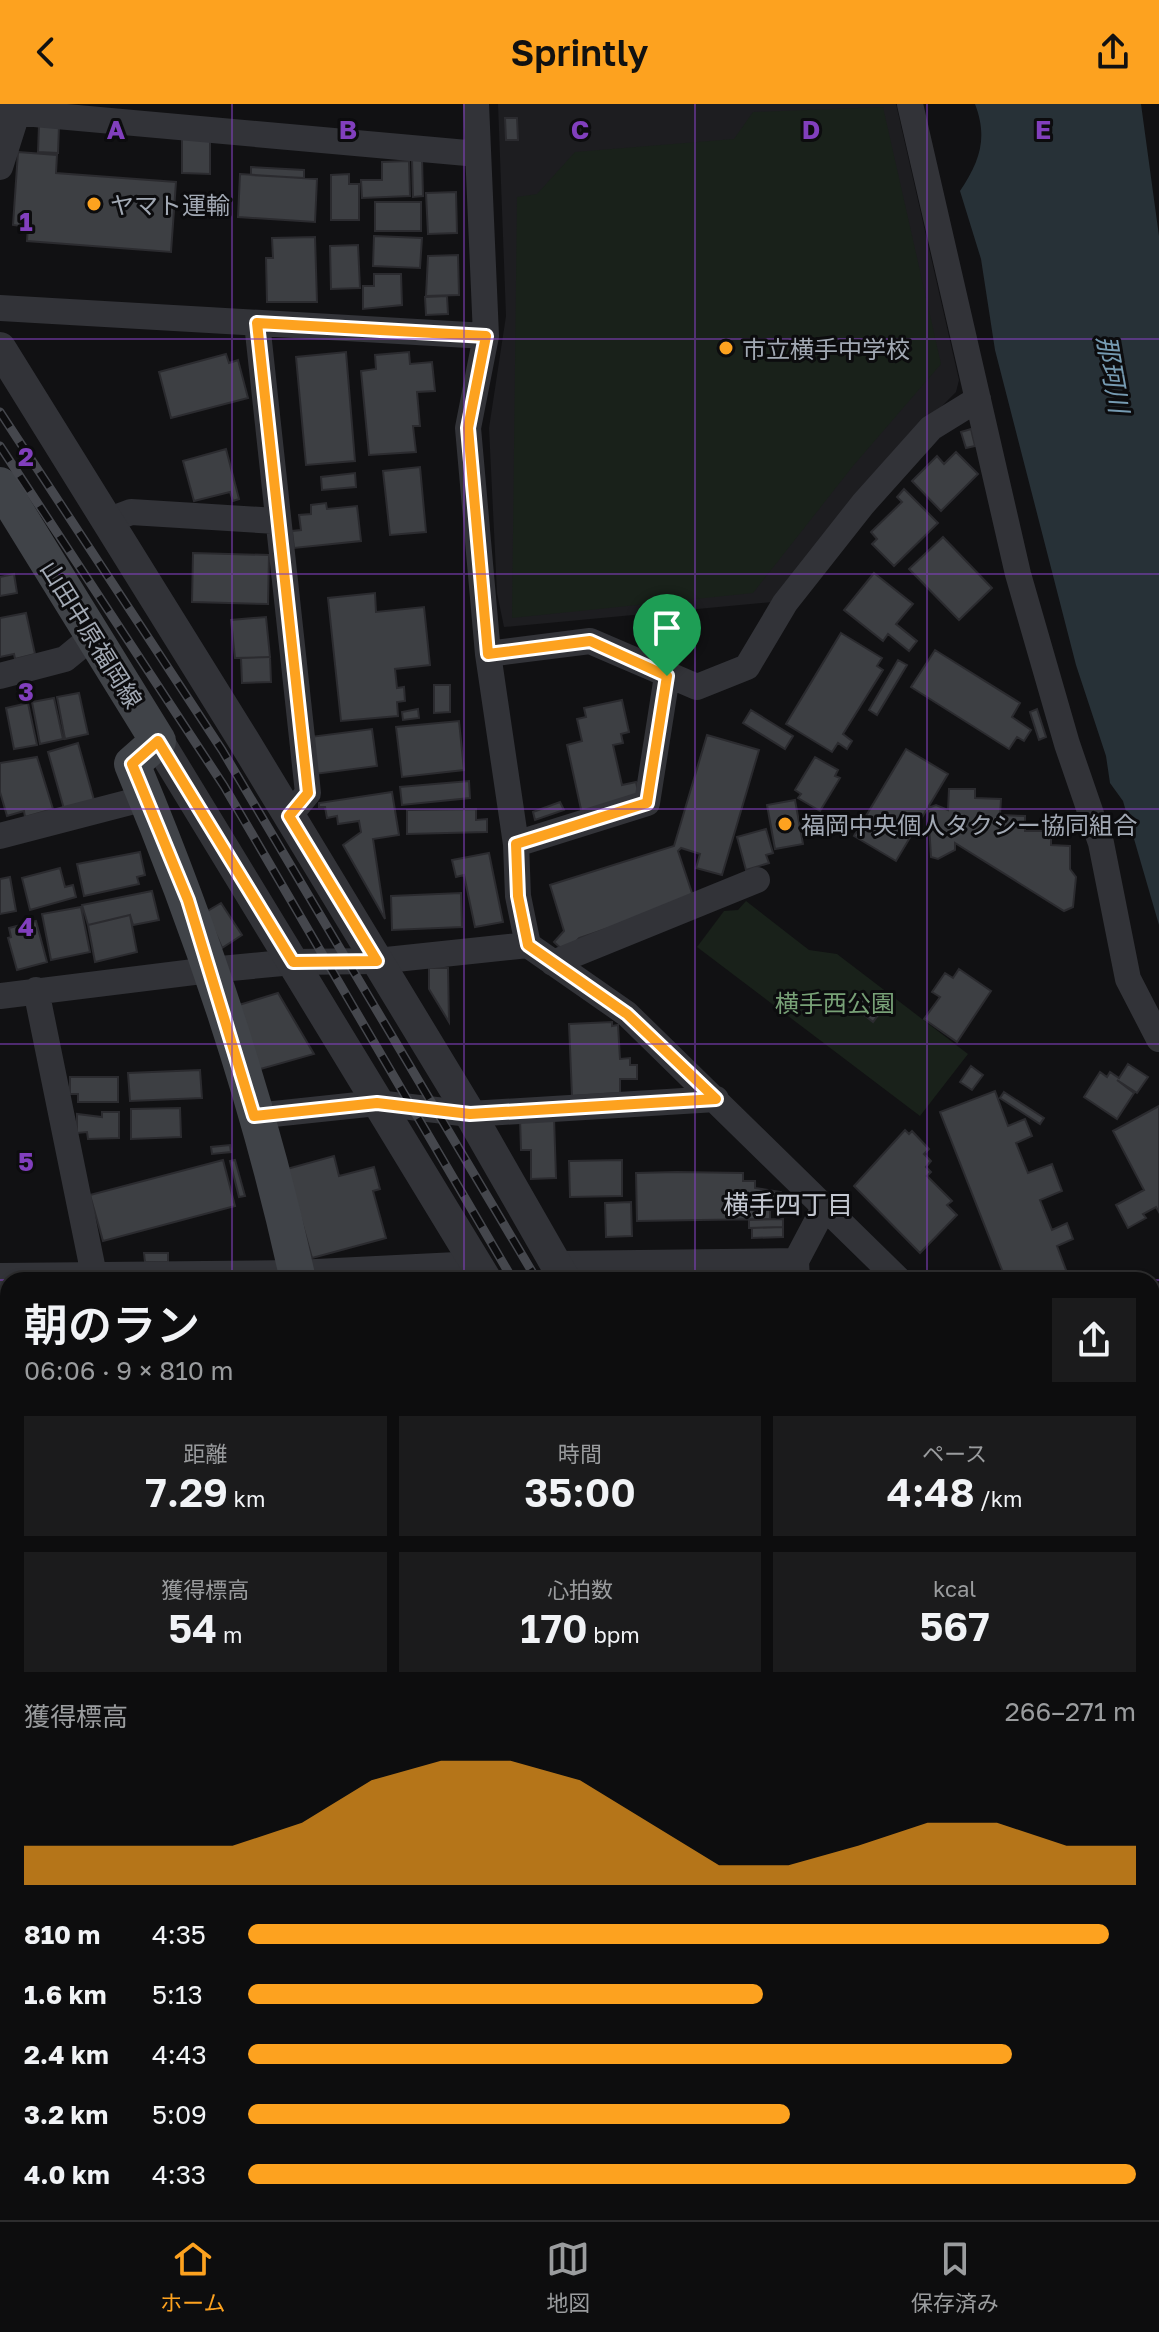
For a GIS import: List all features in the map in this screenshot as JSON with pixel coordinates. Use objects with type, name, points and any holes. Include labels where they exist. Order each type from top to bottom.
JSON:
[{"type":"main road","name":"山田中原福岡線","points":[[0,485],[158,741]]},
{"type":"main road","points":[[158,741],[132,764],[168,845],[210,970],[296,1272]]},
{"type":"street","points":[[476,104],[486,336],[468,428],[488,654],[516,844],[518,896],[528,945]]},
{"type":"street","points":[[910,104],[1018,574],[1067,744],[1101,843],[1128,979],[1159,1039]]},
{"type":"street","points":[[0,167],[13,109],[478,154]]},
{"type":"street","points":[[0,308],[486,336]]},
{"type":"street","points":[[257,323],[276,521],[308,793],[289,816]]},
{"type":"street","points":[[0,348],[470,1114],[560,1272],[796,1270],[824,1208]]},
{"type":"street","points":[[488,654],[590,641],[697,687],[747,667],[785,603],[863,504],[931,428],[978,399]]},
{"type":"street","points":[[107,521],[131,512],[276,521]]},
{"type":"street","points":[[0,676],[65,659],[93,636]]},
{"type":"street","points":[[516,844],[647,803],[667,676]]},
{"type":"street","points":[[158,741],[481,1272]]},
{"type":"street","points":[[0,836],[146,798]]},
{"type":"street","points":[[553,963],[757,880]]},
{"type":"street","points":[[0,996],[210,970],[293,962],[377,961],[528,945],[627,1014],[891,1272]]},
{"type":"street","points":[[36,990],[93,1272]]},
{"type":"street","points":[[254,1116],[377,1103],[470,1114],[716,1099]]},
{"type":"shaded area","name":"市立横手中学校","points":[[498,104],[896,104],[959,380],[956,392],[868,480],[784,601],[504,627],[497,593],[489,428],[506,316]]},
{"type":"green space","name":"市立横手中学校","points":[[883,107],[941,364],[853,466],[753,593],[512,618],[517,197],[537,194],[575,152],[734,139],[753,112]]},
{"type":"green space","name":"横手西公園","points":[[746,901],[809,950],[837,954],[968,1054],[920,1116],[697,947],[724,911],[738,910]]},
{"type":"water","name":"那珂川","points":[[975,104],[1141,104],[1159,236],[1159,925],[1123,801],[1110,783],[1106,756],[1076,665],[995,350],[981,259],[960,191],[973,170],[980,149],[981,128]]},
{"type":"building","points":[[505,118],[517,118],[518,140],[506,140]]},
{"type":"building","points":[[39,125],[59,126],[58,153],[38,152]]},
{"type":"building","points":[[182,137],[210,138],[210,174],[182,173]]},
{"type":"building","name":"ヤマト運輸","points":[[18,152],[57,155],[56,173],[176,182],[171,252],[27,241],[28,227],[13,225]]},
{"type":"building","points":[[422,157],[423,196],[413,197],[412,158]]},
{"type":"building","points":[[409,161],[410,196],[362,198],[361,180],[382,180],[382,162]]},
{"type":"building","points":[[251,167],[304,170],[304,178],[251,175]]},
{"type":"building","points":[[240,174],[317,179],[315,222],[238,217]]},
{"type":"building","points":[[349,174],[349,184],[359,184],[359,220],[331,220],[331,175]]},
{"type":"building","points":[[456,192],[457,233],[428,234],[426,193]]},
{"type":"building","points":[[375,202],[421,202],[421,231],[375,231]]},
{"type":"building","points":[[374,236],[422,238],[420,268],[373,266]]},
{"type":"building","points":[[315,237],[317,302],[267,302],[266,258],[273,258],[272,238]]},
{"type":"building","points":[[358,245],[360,288],[331,289],[330,246]]},
{"type":"building","points":[[458,255],[459,295],[426,296],[428,256]]},
{"type":"building","points":[[374,274],[401,274],[402,305],[363,309],[363,286],[374,286]]},
{"type":"building","points":[[447,296],[448,314],[426,315],[425,297]]},
{"type":"building","points":[[346,352],[355,461],[306,465],[296,357]]},
{"type":"building","points":[[409,352],[410,364],[432,362],[435,391],[417,392],[420,426],[413,426],[416,452],[369,455],[361,371],[376,369],[375,355]]},
{"type":"building","points":[[226,354],[229,363],[238,360],[248,398],[171,418],[159,372]]},
{"type":"building","points":[[971,429],[975,446],[966,448],[961,432]]},
{"type":"building","points":[[226,449],[239,499],[233,501],[230,492],[194,501],[183,461]]},
{"type":"building","points":[[956,452],[978,474],[941,511],[912,481],[937,456],[944,464]]},
{"type":"building","points":[[420,467],[426,532],[390,535],[383,471]]},
{"type":"building","points":[[355,473],[356,487],[322,490],[321,477]]},
{"type":"building","points":[[904,489],[938,523],[894,566],[872,544],[877,539],[871,532],[902,502],[897,497]]},
{"type":"building","points":[[326,503],[327,509],[357,506],[361,541],[294,548],[292,531],[301,530],[299,515],[311,514],[311,505]]},
{"type":"building","points":[[943,537],[992,588],[959,620],[909,569]]},
{"type":"building","points":[[193,553],[269,555],[268,604],[192,602]]},
{"type":"building","points":[[874,573],[913,604],[896,624],[917,641],[909,651],[888,634],[883,641],[844,610]]},
{"type":"building","points":[[14,574],[17,593],[0,596],[0,577]]},
{"type":"building","points":[[375,593],[376,612],[424,607],[430,665],[395,669],[397,688],[404,687],[405,701],[397,702],[398,716],[341,721],[328,598]]},
{"type":"building","points":[[26,613],[35,654],[15,659],[14,654],[0,657],[0,618]]},
{"type":"building","points":[[266,617],[270,657],[235,658],[231,620]]},
{"type":"building","points":[[841,633],[882,658],[877,666],[883,670],[843,734],[852,741],[847,749],[838,743],[832,752],[786,724]]},
{"type":"building","points":[[935,650],[1020,703],[1012,717],[1031,730],[1024,741],[1017,737],[1009,749],[911,687]]},
{"type":"building","points":[[270,657],[271,682],[242,683],[241,658]]},
{"type":"building","points":[[898,660],[907,665],[877,715],[869,710]]},
{"type":"building","points":[[434,685],[450,685],[450,712],[434,713]]},
{"type":"building","points":[[79,693],[88,734],[65,739],[57,697]]},
{"type":"building","points":[[54,698],[63,739],[40,744],[32,702]]},
{"type":"building","points":[[622,700],[629,732],[621,734],[623,743],[613,745],[622,785],[636,782],[640,800],[582,814],[567,745],[582,741],[577,719],[586,717],[584,708]]},
{"type":"building","points":[[28,703],[37,745],[14,749],[6,708]]},
{"type":"building","points":[[418,709],[419,718],[403,720],[402,712]]},
{"type":"building","points":[[1037,709],[1046,737],[1039,740],[1030,712]]},
{"type":"building","points":[[751,710],[793,736],[785,749],[743,723]]},
{"type":"building","points":[[459,721],[464,770],[402,777],[396,727]]},
{"type":"building","points":[[372,729],[377,766],[315,774],[310,737]]},
{"type":"building","points":[[707,735],[759,750],[722,875],[696,868],[700,854],[681,848],[678,851],[694,899],[579,938],[566,953],[554,942],[564,931],[550,885],[674,846]]},
{"type":"building","points":[[78,743],[94,800],[64,809],[48,752]]},
{"type":"building","points":[[906,749],[948,774],[896,861],[854,836]]},
{"type":"building","points":[[37,757],[53,809],[25,817],[24,811],[7,816],[0,792],[0,763]]},
{"type":"building","points":[[815,757],[838,770],[835,776],[840,778],[820,811],[798,798],[801,794],[795,790]]},
{"type":"building","points":[[469,781],[470,798],[402,805],[400,787]]},
{"type":"building","points":[[949,789],[975,789],[975,798],[1001,799],[1000,815],[1025,816],[1025,831],[1051,831],[1051,845],[1070,846],[1070,869],[1076,877],[1073,907],[1064,911],[955,843],[955,850],[938,859],[931,857],[928,808],[936,805],[948,810]]},
{"type":"building","points":[[392,792],[399,835],[373,839],[385,919],[343,845],[361,832],[359,821],[338,824],[337,816],[327,818],[325,807],[319,807],[319,803]]},
{"type":"building","name":"福岡中央個人タクシー協同組合","points":[[795,800],[803,844],[775,849],[767,805]]},
{"type":"building","points":[[560,802],[564,810],[535,820],[533,812]]},
{"type":"building","points":[[476,809],[476,820],[487,819],[487,832],[407,834],[407,810]]},
{"type":"building","points":[[766,829],[773,853],[766,855],[769,863],[746,870],[737,837]]},
{"type":"building","points":[[140,852],[145,875],[137,877],[139,884],[84,896],[77,864]]},
{"type":"building","points":[[489,853],[503,922],[475,927],[464,875],[456,877],[452,860]]},
{"type":"building","points":[[60,868],[65,887],[73,885],[76,897],[30,910],[22,878]]},
{"type":"building","points":[[10,877],[16,911],[0,914],[0,879]]},
{"type":"building","points":[[152,891],[159,920],[133,925],[130,915],[88,925],[82,905]]},
{"type":"building","points":[[461,893],[462,927],[392,930],[391,896]]},
{"type":"building","points":[[221,903],[242,935],[222,948],[206,912]]},
{"type":"building","points":[[81,907],[90,952],[51,960],[42,914]]},
{"type":"building","points":[[130,915],[137,952],[95,962],[88,925]]},
{"type":"building","points":[[36,921],[47,962],[17,970],[8,938],[11,937],[9,928]]},
{"type":"building","points":[[429,968],[448,968],[449,1022],[429,989]]},
{"type":"building","points":[[959,969],[991,991],[957,1042],[924,1019],[940,997],[932,992],[945,973],[953,978]]},
{"type":"building","points":[[278,993],[314,1054],[257,1070],[239,1005]]},
{"type":"building","points":[[863,996],[882,1010],[873,1022],[863,1014],[867,1007],[859,1001]]},
{"type":"building","points":[[612,1022],[612,1026],[618,1025],[620,1059],[630,1058],[630,1065],[637,1065],[637,1079],[620,1079],[620,1093],[572,1096],[569,1024]]},
{"type":"building","points":[[1128,1064],[1148,1077],[1137,1093],[1117,1080],[1134,1093],[1117,1119],[1084,1097],[1100,1072],[1107,1077],[1110,1072],[1119,1078]]},
{"type":"building","points":[[971,1066],[983,1075],[972,1090],[960,1082]]},
{"type":"building","points":[[200,1070],[202,1098],[130,1101],[128,1073]]},
{"type":"building","points":[[70,1077],[118,1077],[118,1102],[78,1102],[78,1094],[70,1094]]},
{"type":"building","points":[[995,1091],[1008,1126],[1025,1119],[1032,1136],[1016,1143],[1028,1173],[1052,1164],[1062,1191],[1040,1200],[1052,1230],[1067,1223],[1073,1239],[1057,1246],[1067,1272],[1003,1272],[940,1112]]},
{"type":"building","points":[[1004,1092],[1044,1118],[1040,1124],[1000,1098]]},
{"type":"building","points":[[1159,1106],[1159,1212],[1156,1207],[1143,1214],[1146,1218],[1128,1228],[1116,1205],[1144,1190],[1113,1131]]},
{"type":"building","points":[[180,1108],[181,1137],[131,1139],[131,1109]]},
{"type":"building","points":[[102,1112],[119,1112],[119,1138],[88,1139],[87,1132],[77,1133],[77,1114],[102,1117]]},
{"type":"building","points":[[554,1117],[556,1178],[531,1179],[531,1150],[521,1150],[520,1118]]},
{"type":"building","points":[[905,1130],[909,1134],[912,1131],[929,1149],[924,1154],[931,1161],[926,1167],[931,1172],[927,1176],[952,1201],[947,1205],[957,1215],[920,1253],[854,1186]]},
{"type":"building","points":[[230,1145],[231,1152],[212,1154],[211,1147]]},
{"type":"building","points":[[334,1156],[339,1176],[374,1167],[380,1189],[373,1191],[386,1238],[312,1258],[287,1169]]},
{"type":"building","points":[[223,1160],[235,1206],[103,1241],[90,1195]]},
{"type":"building","points":[[235,1160],[245,1196],[239,1197],[230,1161]]},
{"type":"building","points":[[622,1160],[622,1196],[570,1197],[569,1161]]},
{"type":"building","points":[[636,1173],[743,1173],[743,1181],[755,1181],[755,1188],[781,1192],[782,1210],[770,1210],[770,1219],[637,1221]]},
{"type":"building","points":[[631,1202],[632,1236],[606,1237],[605,1203]]},
{"type":"building","points":[[783,1219],[783,1227],[749,1228],[749,1220]]},
{"type":"building","points":[[783,1227],[783,1237],[752,1238],[752,1228]]},
{"type":"building","points":[[144,1253],[168,1253],[168,1262],[145,1262]]},
{"type":"railway","points":[[0,412],[222,750],[532,1272]]},
{"type":"railway","points":[[0,446],[224,786],[508,1272]]},
{"type":"place","name":"ヤマト運輸","points":[[94,204]]},
{"type":"place","name":"市立横手中学校","points":[[726,348]]},
{"type":"place","name":"福岡中央個人タクシー協同組合","points":[[785,824]]},
{"type":"district","name":"横手四丁目","points":[[788,1204]]},
{"type":"route","points":[[257,323],[486,336],[468,428],[488,654],[590,641],[667,676],[647,803],[516,844],[518,896],[528,945],[627,1014],[716,1099],[470,1114],[377,1103],[254,1116],[188,900],[168,845],[132,764],[158,741],[293,962],[377,961],[289,816],[308,793],[276,521],[257,323]]}]
